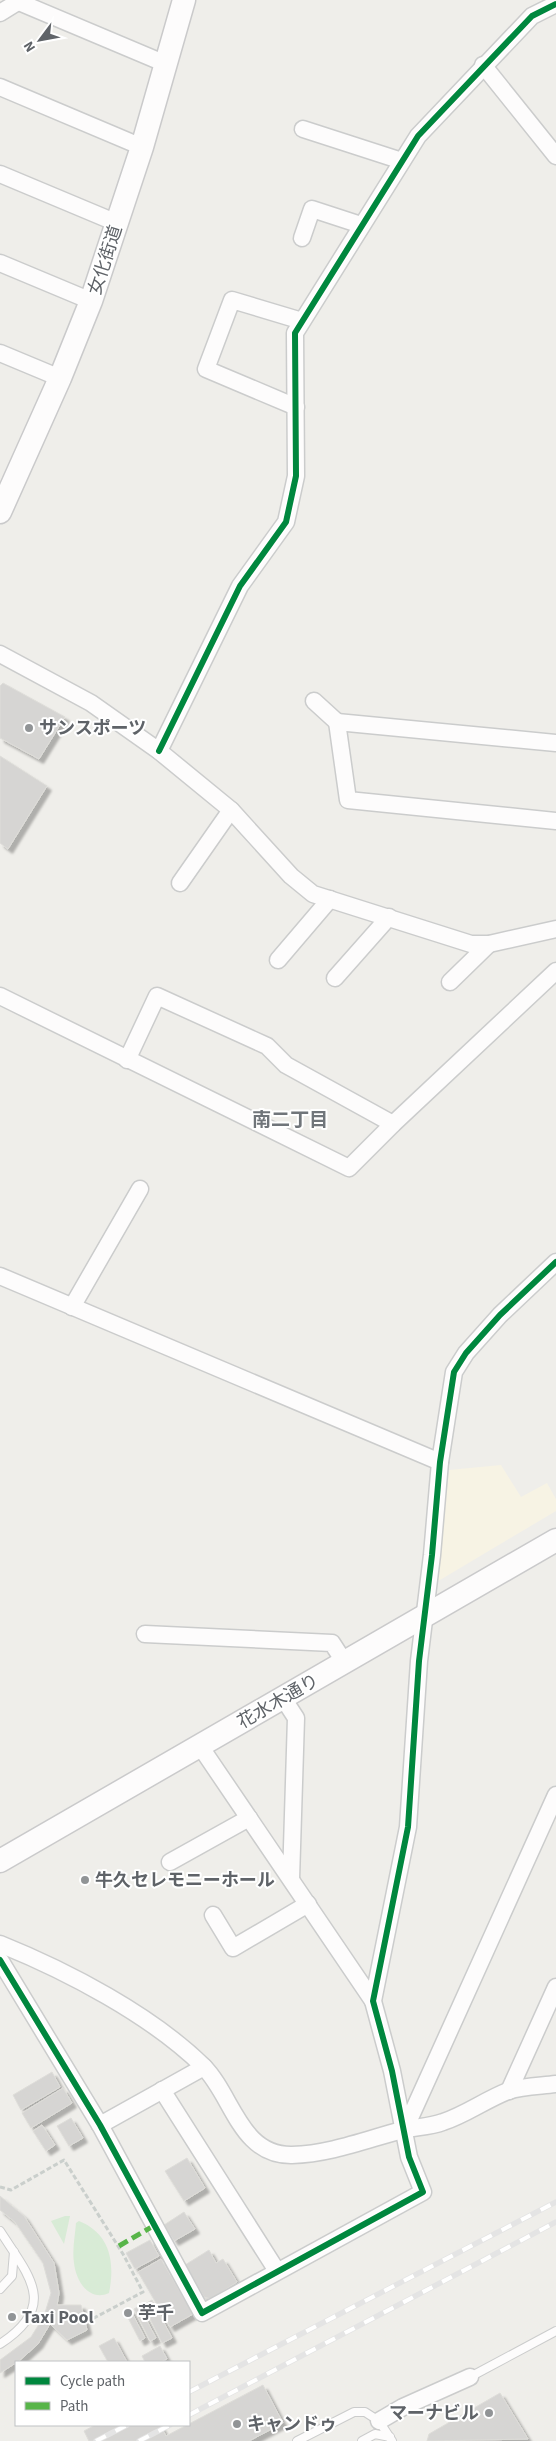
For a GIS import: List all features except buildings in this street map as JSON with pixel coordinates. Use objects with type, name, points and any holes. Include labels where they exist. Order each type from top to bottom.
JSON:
[{"type":"street","name":"女化街道","points":[[0,512],[60,378],[91,301],[142,147],[184,0]]},
{"type":"street","points":[[0,13],[17,1],[166,64]]},
{"type":"street","points":[[159,751],[240,586],[286,522],[296,476],[295,333],[418,136],[483,65],[532,16],[556,4]]},
{"type":"street","points":[[483,65],[556,156]]},
{"type":"street","points":[[0,87],[142,147]]},
{"type":"street","points":[[303,129],[402,160]]},
{"type":"street","points":[[0,174],[117,223]]},
{"type":"street","points":[[302,238],[312,208],[361,225]]},
{"type":"street","points":[[0,263],[91,301]]},
{"type":"street","points":[[296,406],[206,369],[232,300],[302,321]]},
{"type":"street","points":[[0,352],[60,378]]},
{"type":"street","points":[[0,654],[91,704],[159,751],[231,810],[291,876],[313,894],[389,916],[471,944],[489,944],[556,929]]},
{"type":"street","points":[[314,701],[336,722],[348,800],[556,821]]},
{"type":"street","points":[[336,722],[556,743]]},
{"type":"street","points":[[180,883],[231,810]]},
{"type":"street","points":[[278,960],[330,899]]},
{"type":"street","points":[[335,978],[389,916]]},
{"type":"street","points":[[450,982],[489,944]]},
{"type":"street","points":[[0,996],[349,1168],[393,1124],[556,971]]},
{"type":"street","points":[[127,1060],[157,996],[267,1046],[286,1065],[393,1124]]},
{"type":"street","points":[[72,1307],[140,1189]]},
{"type":"street","points":[[374,2001],[408,1827],[420,1661],[426,1617],[440,1462],[454,1372],[466,1353],[500,1315],[556,1262]]},
{"type":"street","points":[[0,1276],[440,1462]]},
{"type":"street","name":"花水木通り","points":[[0,1862],[556,1540]]},
{"type":"street","points":[[145,1634],[332,1643],[344,1663]]},
{"type":"street","points":[[283,1698],[296,1718],[291,1879]]},
{"type":"street","points":[[0,1960],[100,2125],[202,2313],[277,2270],[423,2192],[410,2157],[374,2001],[200,1746]]},
{"type":"street","points":[[405,2130],[556,1795]]},
{"type":"street","points":[[170,1862],[249,1818]]},
{"type":"street","points":[[212,1915],[233,1948],[308,1904]]},
{"type":"street","points":[[0,1944],[33,1957],[115,2001],[166,2036],[204,2067],[221,2089],[251,2140],[263,2148],[289,2155],[322,2153],[405,2130],[443,2122],[509,2091],[556,2084]]},
{"type":"street","points":[[509,2091],[556,1987]]},
{"type":"street","points":[[100,2125],[204,2067]]},
{"type":"street","points":[[162,2090],[277,2270]]},
{"type":"street","points":[[379,2420],[402,2407],[470,2377]]},
{"type":"lane","points":[[0,2231],[27,2272],[35,2299],[33,2309],[24,2326],[0,2344]]},
{"type":"lane","points":[[0,2289],[12,2276],[14,2252]]},
{"type":"lane","points":[[470,2377],[556,2331]]},
{"type":"lane","points":[[297,2441],[354,2412],[365,2412],[379,2420],[391,2439]]},
{"type":"lane","points":[[362,2441],[375,2434],[391,2439]]},
{"type":"path","points":[[0,2187],[11,2190],[64,2160],[123,2254],[143,2292],[92,2319]]},
{"type":"shaded area","points":[[501,1465],[521,1497],[547,1483],[556,1499],[556,1511],[435,1583],[449,1470]]},
{"type":"green space","points":[[70,2216],[64,2244],[51,2221]]},
{"type":"green space","points":[[79,2221],[98,2234],[108,2251],[111,2260],[109,2293],[95,2295],[90,2292],[81,2283],[75,2270],[73,2253],[76,2223]]},
{"type":"railway","points":[[190,2391],[556,2202]]},
{"type":"railway","points":[[190,2414],[556,2222]]},
{"type":"railway","points":[[96,2441],[125,2426]]},
{"type":"railway","points":[[139,2441],[168,2426]]},
{"type":"marked path","points":[[119,2246],[155,2225]]},
{"type":"cycle path","points":[[159,751],[240,586],[286,522],[296,476],[295,333],[418,136],[532,16],[556,4]]},
{"type":"cycle path","points":[[0,1960],[100,2125],[202,2313],[423,2192],[409,2157],[392,2071],[373,2001],[408,1827],[419,1661],[432,1555],[440,1462],[454,1372],[466,1353],[500,1315],[556,1262]]},
{"type":"place","name":"サンスポーツ","points":[[29,728]]},
{"type":"place","name":"牛久セレモニーホール","points":[[85,1880]]},
{"type":"place","name":"芋千","points":[[128,2313]]},
{"type":"place","name":"Taxi Pool","points":[[12,2317]]},
{"type":"place","name":"マーナビル","points":[[489,2413]]},
{"type":"place","name":"キャンドゥ","points":[[237,2424]]},
{"type":"district","name":"南二丁目","points":[[290,1119]]}]
